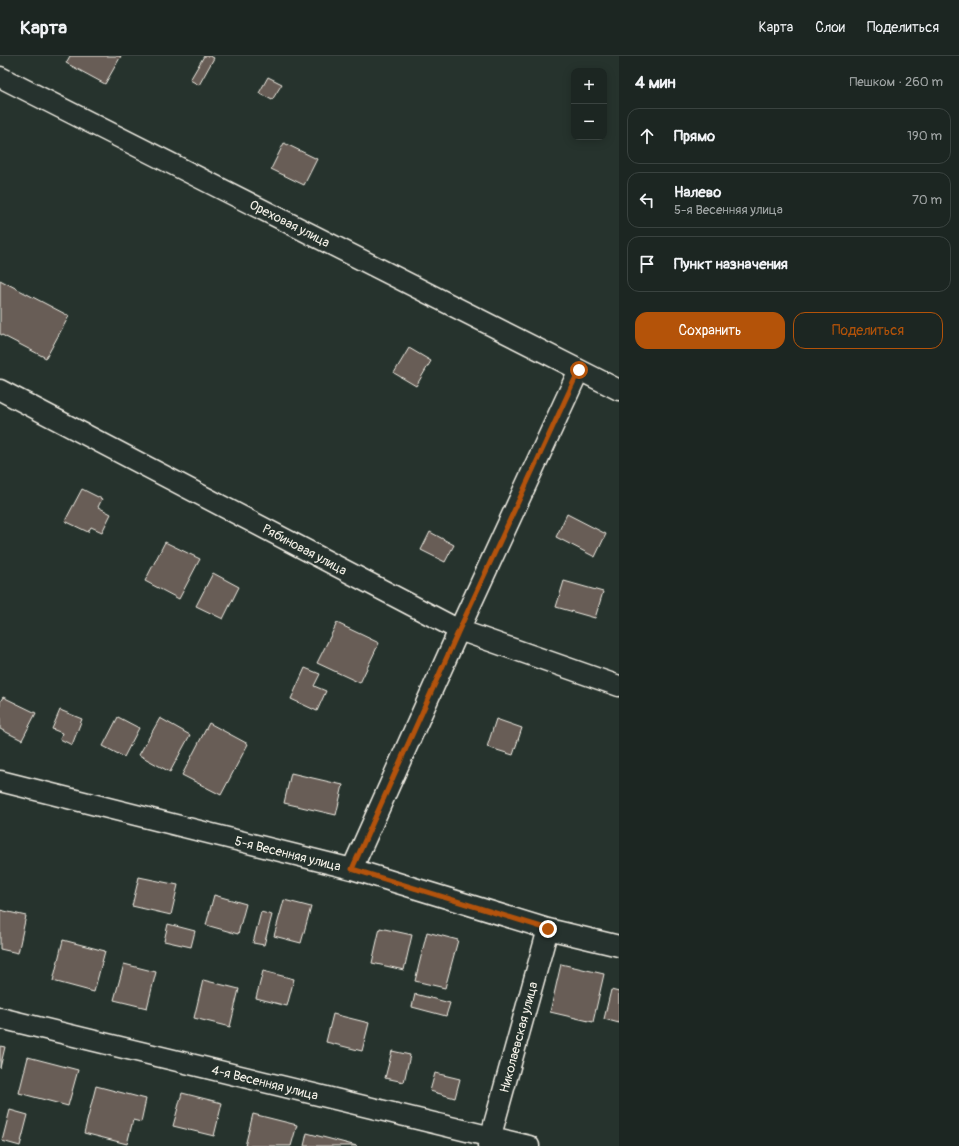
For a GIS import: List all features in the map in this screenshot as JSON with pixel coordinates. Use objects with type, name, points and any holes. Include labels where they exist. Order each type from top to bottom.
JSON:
[{"type":"street","name":"Ореховая улица","points":[[0,77],[619,390]]},
{"type":"street","points":[[352,869],[459,630],[579,370]]},
{"type":"street","name":"Рябиновая улица","points":[[0,390],[459,630],[619,686]]},
{"type":"street","name":"5-я Весенняя улица","points":[[0,781],[352,869],[548,929],[619,946]]},
{"type":"street","name":"Николаевская улица","points":[[489,1141],[548,929]]},
{"type":"street","name":"4-я Весенняя улица","points":[[0,1018],[489,1141],[529,1146]]},
{"type":"building","points":[[70,56],[121,56],[105,84],[66,63]]},
{"type":"building","points":[[204,56],[214,58],[199,85],[190,80]]},
{"type":"building","points":[[268,77],[282,84],[272,100],[259,93]]},
{"type":"building","points":[[284,143],[317,159],[304,185],[271,169]]},
{"type":"building","points":[[0,280],[69,316],[46,358],[0,334]]},
{"type":"building","points":[[409,348],[431,361],[416,386],[394,373]]},
{"type":"building","points":[[82,489],[102,499],[98,507],[111,514],[102,532],[91,527],[88,532],[65,521]]},
{"type":"building","points":[[567,514],[606,534],[595,557],[556,537]]},
{"type":"building","points":[[430,532],[454,545],[445,562],[421,550]]},
{"type":"building","points":[[165,542],[200,559],[179,599],[145,581]]},
{"type":"building","points":[[213,573],[239,587],[223,619],[196,606]]},
{"type":"building","points":[[564,581],[603,592],[595,618],[556,607]]},
{"type":"building","points":[[337,623],[379,643],[360,683],[317,663]]},
{"type":"building","points":[[305,668],[320,674],[314,686],[326,691],[317,711],[291,699]]},
{"type":"building","points":[[3,697],[36,713],[22,740],[0,729],[0,702]]},
{"type":"building","points":[[60,710],[82,719],[72,745],[60,739],[62,733],[52,729]]},
{"type":"building","points":[[118,717],[139,728],[124,757],[103,746]]},
{"type":"building","points":[[160,718],[190,735],[170,772],[139,755]]},
{"type":"building","points":[[496,719],[522,728],[513,755],[487,747]]},
{"type":"building","points":[[209,723],[248,744],[221,795],[182,775]]},
{"type":"building","points":[[291,773],[343,785],[336,815],[284,803]]},
{"type":"building","points":[[139,877],[178,885],[171,915],[132,906]]},
{"type":"building","points":[[214,895],[246,904],[238,934],[206,925]]},
{"type":"building","points":[[284,900],[311,907],[301,943],[274,936]]},
{"type":"building","points":[[0,910],[26,916],[18,953],[0,949]]},
{"type":"building","points":[[261,912],[272,915],[264,945],[253,943]]},
{"type":"building","points":[[168,924],[195,931],[191,947],[164,941]]},
{"type":"building","points":[[380,928],[412,935],[404,970],[372,963]]},
{"type":"building","points":[[427,932],[458,940],[445,988],[415,981]]},
{"type":"building","points":[[63,940],[105,951],[94,992],[53,981]]},
{"type":"building","points":[[124,964],[156,972],[147,1008],[114,1000]]},
{"type":"building","points":[[561,964],[604,974],[593,1022],[550,1012]]},
{"type":"building","points":[[263,971],[294,979],[287,1006],[256,998]]},
{"type":"building","points":[[203,980],[239,989],[230,1027],[194,1018]]},
{"type":"building","points":[[611,990],[619,992],[619,1023],[604,1019]]},
{"type":"building","points":[[415,994],[450,1003],[446,1016],[412,1007]]},
{"type":"building","points":[[333,1014],[369,1023],[362,1051],[326,1042]]},
{"type":"building","points":[[0,1046],[5,1047],[0,1068]]},
{"type":"building","points":[[392,1051],[410,1055],[404,1082],[385,1078]]},
{"type":"building","points":[[28,1057],[78,1070],[68,1106],[19,1093]]},
{"type":"building","points":[[435,1073],[460,1079],[455,1098],[430,1091]]},
{"type":"building","points":[[96,1086],[146,1099],[141,1122],[133,1120],[127,1144],[84,1133]]},
{"type":"building","points":[[182,1093],[222,1103],[214,1136],[173,1126]]},
{"type":"building","points":[[10,1110],[28,1115],[20,1146],[2,1141]]},
{"type":"building","points":[[253,1114],[297,1125],[291,1146],[245,1146]]},
{"type":"building","points":[[307,1133],[357,1146],[304,1146]]},
{"type":"route","points":[[548,929],[352,869],[459,630],[579,370]]}]
